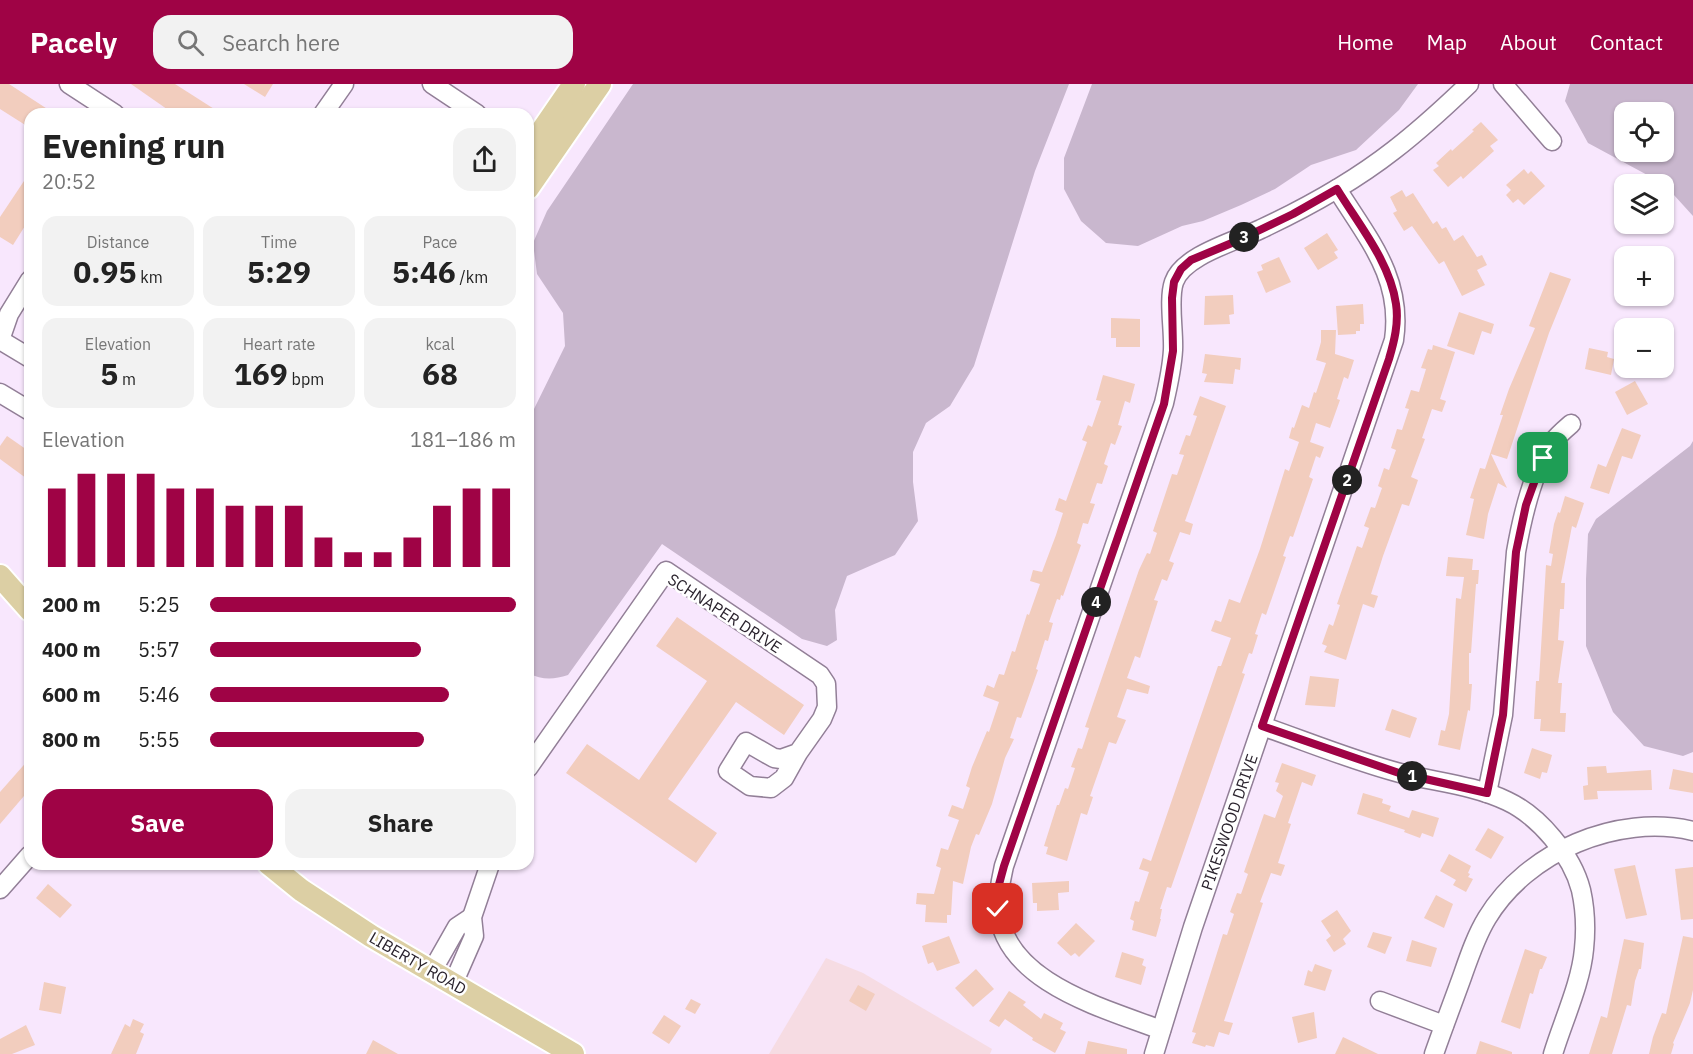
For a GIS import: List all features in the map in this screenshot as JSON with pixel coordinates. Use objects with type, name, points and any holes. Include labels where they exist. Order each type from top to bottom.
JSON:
[{"type":"main road","points":[[534,142],[574,84]]},
{"type":"main road","points":[[534,179],[600,84]]},
{"type":"main road","points":[[0,576],[24,603]]},
{"type":"main road","name":"LIBERTY ROAD","points":[[278,870],[324,906],[573,1054]]},
{"type":"street","points":[[69,84],[106,108]]},
{"type":"street","points":[[327,108],[344,84]]},
{"type":"street","points":[[432,84],[468,108]]},
{"type":"street","points":[[1161,1030],[1085,1001],[1035,973],[1020,959],[1002,928],[998,909],[998,888],[1164,404],[1173,351],[1174,282],[1181,269],[1191,260],[1293,214],[1337,189],[1394,150],[1469,84]]},
{"type":"street","points":[[1503,84],[1552,141]]},
{"type":"street","name":"PIKESWOOD DRIVE","points":[[1154,1054],[1193,927],[1394,340],[1396,306],[1387,272],[1337,189]]},
{"type":"street","points":[[24,290],[9,314],[0,340],[24,354]]},
{"type":"street","points":[[0,393],[24,407]]},
{"type":"street","points":[[1487,793],[1503,715],[1516,552],[1520,528],[1543,458],[1553,442],[1571,424]]},
{"type":"street","name":"SCHNAPER DRIVE","points":[[534,759],[666,571],[820,675],[826,684],[827,707],[822,719],[798,753]]},
{"type":"street","points":[[1262,726],[1399,773],[1487,793],[1525,811],[1541,826],[1573,870],[1584,906],[1585,946],[1582,963],[1553,1054]]},
{"type":"street","points":[[1434,1054],[1476,939],[1500,899],[1519,879],[1561,851],[1589,839],[1621,830],[1662,826],[1693,831]]},
{"type":"street","points":[[0,889],[24,862]]},
{"type":"street","points":[[453,984],[474,936],[472,917],[488,870]]},
{"type":"street","points":[[432,971],[457,927],[472,917]]},
{"type":"street","points":[[1380,1001],[1444,1025]]},
{"type":"shaded area","points":[[633,84],[1069,84],[1035,171],[974,366],[950,406],[926,423],[913,452],[913,482],[918,521],[895,555],[847,576],[835,610],[837,640],[827,646],[802,639],[662,544],[568,675],[552,678],[534,675],[534,409],[565,346],[563,313],[537,274],[534,241],[547,211]]},
{"type":"shaded area","points":[[1092,84],[1418,84],[1399,110],[1356,150],[1311,165],[1275,189],[1241,205],[1203,221],[1182,226],[1138,246],[1106,243],[1081,221],[1064,189],[1064,158]]},
{"type":"shaded area","points":[[1570,84],[1693,84],[1693,216],[1674,195],[1674,174],[1645,174],[1623,162],[1674,162],[1674,102],[1614,102],[1614,157],[1588,143],[1565,101]]},
{"type":"shaded area","points":[[1693,441],[1693,752],[1683,756],[1644,746],[1613,712],[1586,646],[1586,579],[1588,534],[1596,519],[1690,446]]},
{"type":"shaded area","points":[[826,958],[863,973],[992,1049],[990,1054],[769,1054]]},
{"type":"building","points":[[0,84],[9,84],[46,108],[24,108],[24,124],[0,109]]},
{"type":"building","points":[[131,84],[175,84],[213,108],[165,108]]},
{"type":"building","points":[[244,84],[273,84],[265,97]]},
{"type":"building","points":[[1481,122],[1498,140],[1490,146],[1494,151],[1463,179],[1461,176],[1448,187],[1433,170],[1439,166],[1436,163],[1474,131],[1472,130]]},
{"type":"building","points":[[1524,169],[1528,174],[1531,171],[1545,186],[1524,205],[1518,199],[1513,203],[1506,195],[1511,190],[1506,185]]},
{"type":"building","points":[[24,181],[24,228],[13,245],[0,237],[0,217]]},
{"type":"building","points":[[1402,190],[1406,197],[1413,193],[1433,224],[1437,221],[1442,229],[1446,227],[1454,241],[1463,235],[1477,257],[1482,255],[1487,265],[1477,270],[1485,285],[1462,296],[1444,261],[1439,264],[1412,226],[1404,231],[1393,213],[1397,211],[1390,197]]},
{"type":"building","points":[[1327,233],[1338,250],[1334,252],[1338,258],[1318,270],[1304,248]]},
{"type":"building","points":[[1279,257],[1291,282],[1266,293],[1257,272],[1263,270],[1261,265]]},
{"type":"building","points":[[1550,272],[1571,279],[1549,333],[1507,459],[1491,454],[1507,488],[1498,483],[1488,514],[1484,539],[1466,535],[1474,499],[1470,498],[1480,468],[1485,469],[1509,389],[1535,328],[1529,326]]},
{"type":"building","points":[[1233,295],[1234,314],[1229,315],[1230,324],[1204,325],[1205,296]]},
{"type":"building","points":[[1363,304],[1364,324],[1360,324],[1360,331],[1356,331],[1356,334],[1338,335],[1336,306]]},
{"type":"building","points":[[1459,312],[1494,324],[1491,334],[1482,331],[1474,355],[1447,346]]},
{"type":"building","points":[[1111,318],[1140,319],[1140,347],[1116,347],[1116,338],[1111,338]]},
{"type":"building","points":[[1321,330],[1336,330],[1335,354],[1354,360],[1348,379],[1344,377],[1337,399],[1340,400],[1330,428],[1316,423],[1310,442],[1324,447],[1320,458],[1316,456],[1309,477],[1313,479],[1293,537],[1290,536],[1283,556],[1286,557],[1266,615],[1262,613],[1255,634],[1258,635],[1252,654],[1249,653],[1242,673],[1245,674],[1171,888],[1167,887],[1160,909],[1162,909],[1161,919],[1156,937],[1132,930],[1134,921],[1130,919],[1135,901],[1139,902],[1149,872],[1139,869],[1143,858],[1151,861],[1218,666],[1221,666],[1231,638],[1211,631],[1215,620],[1221,622],[1229,599],[1240,603],[1285,469],[1289,471],[1299,442],[1289,438],[1292,427],[1294,428],[1302,405],[1309,408],[1326,363],[1316,360],[1321,342]]},
{"type":"building","points":[[1433,345],[1455,352],[1440,399],[1446,401],[1442,412],[1432,409],[1422,438],[1425,439],[1411,477],[1418,480],[1416,486],[1409,506],[1402,504],[1383,556],[1371,594],[1378,596],[1374,608],[1363,604],[1346,660],[1324,652],[1327,646],[1322,644],[1329,624],[1333,626],[1340,605],[1337,604],[1357,546],[1362,548],[1369,528],[1364,526],[1371,507],[1375,508],[1382,488],[1378,486],[1384,468],[1389,470],[1396,450],[1391,448],[1397,429],[1402,430],[1409,409],[1405,408],[1411,390],[1419,392],[1426,369],[1421,368],[1428,349],[1432,350]]},
{"type":"building","points":[[1589,348],[1608,352],[1607,357],[1614,359],[1611,375],[1585,369]]},
{"type":"building","points":[[1205,354],[1241,358],[1240,370],[1235,369],[1233,384],[1204,382],[1207,374],[1202,373]]},
{"type":"building","points":[[1103,375],[1135,384],[1130,403],[1125,401],[1118,425],[1122,426],[1115,445],[1111,443],[1104,464],[1108,466],[1102,484],[1097,483],[1090,503],[1095,504],[1088,524],[1083,523],[1077,543],[1081,545],[1063,596],[1061,595],[1060,600],[1057,599],[1049,622],[1053,623],[1048,641],[1045,640],[1036,669],[1038,670],[1021,718],[1017,717],[1010,738],[1014,739],[1005,758],[992,804],[979,835],[976,834],[971,847],[963,884],[953,881],[951,915],[947,915],[947,923],[925,922],[926,905],[916,904],[917,893],[934,894],[941,868],[936,866],[941,848],[948,850],[959,820],[948,816],[952,805],[963,809],[970,788],[966,786],[972,767],[987,731],[989,732],[999,702],[983,696],[987,685],[994,688],[999,674],[1004,675],[1012,651],[1015,652],[1027,614],[1029,615],[1040,584],[1030,581],[1033,570],[1042,572],[1056,535],[1063,513],[1055,510],[1059,498],[1066,501],[1087,442],[1082,440],[1088,425],[1092,427],[1101,401],[1096,400]]},
{"type":"building","points":[[1635,381],[1648,404],[1627,415],[1615,392]]},
{"type":"building","points":[[1200,396],[1226,406],[1185,521],[1193,524],[1190,535],[1180,532],[1169,561],[1174,563],[1167,581],[1162,579],[1154,600],[1158,601],[1140,658],[1135,656],[1127,678],[1150,686],[1148,694],[1127,689],[1117,717],[1126,720],[1116,744],[1109,742],[1090,796],[1093,797],[1087,815],[1081,813],[1067,861],[1046,854],[1048,847],[1044,846],[1057,805],[1059,805],[1065,788],[1068,789],[1075,768],[1071,767],[1078,748],[1082,749],[1089,728],[1085,727],[1139,570],[1147,553],[1150,554],[1157,533],[1153,531],[1172,474],[1177,475],[1184,455],[1179,454],[1186,435],[1190,436],[1197,416],[1193,415]]},
{"type":"building","points":[[1622,428],[1641,435],[1632,459],[1622,456],[1609,494],[1590,488],[1598,464],[1606,467]]},
{"type":"building","points":[[7,436],[24,448],[24,477],[0,459],[0,446]]},
{"type":"building","points":[[1565,496],[1584,503],[1576,528],[1572,526],[1561,583],[1565,583],[1564,609],[1560,609],[1558,640],[1564,641],[1558,683],[1562,683],[1560,713],[1566,713],[1565,732],[1540,731],[1541,719],[1534,719],[1536,681],[1539,681],[1546,565],[1551,566],[1553,554],[1549,553],[1554,524]]},
{"type":"building","points":[[1448,557],[1473,559],[1472,570],[1479,570],[1471,653],[1469,653],[1469,684],[1472,684],[1470,711],[1468,710],[1460,750],[1438,745],[1441,730],[1445,731],[1449,714],[1456,598],[1461,599],[1464,577],[1446,576]]},
{"type":"building","points":[[677,617],[804,705],[784,735],[736,702],[668,799],[717,833],[696,863],[566,773],[587,744],[639,780],[707,681],[656,646]]},
{"type":"building","points":[[1310,676],[1339,679],[1335,707],[1305,705]]},
{"type":"building","points":[[1392,709],[1417,718],[1410,738],[1385,730]]},
{"type":"building","points":[[1532,748],[1552,755],[1547,773],[1542,772],[1540,779],[1524,773]]},
{"type":"building","points":[[1282,763],[1316,775],[1312,786],[1302,782],[1278,863],[1285,865],[1281,876],[1271,873],[1260,902],[1263,903],[1224,1021],[1233,1023],[1229,1035],[1219,1032],[1214,1047],[1206,1045],[1205,1047],[1192,1043],[1196,1033],[1192,1032],[1223,934],[1227,935],[1234,914],[1230,912],[1237,893],[1241,894],[1248,874],[1244,872],[1264,814],[1275,818],[1283,796],[1276,791],[1279,783],[1275,782]]},
{"type":"building","points":[[24,765],[24,796],[0,824],[0,792]]},
{"type":"building","points":[[1606,766],[1607,773],[1651,770],[1652,790],[1597,791],[1598,799],[1584,800],[1583,786],[1588,785],[1587,767]]},
{"type":"building","points":[[1673,769],[1693,773],[1693,793],[1669,789]]},
{"type":"building","points":[[1363,793],[1383,799],[1382,803],[1391,806],[1389,811],[1409,818],[1412,810],[1439,818],[1433,837],[1422,833],[1420,838],[1404,832],[1405,830],[1357,814]]},
{"type":"building","points":[[1488,828],[1504,837],[1491,859],[1475,850]]},
{"type":"building","points":[[1449,854],[1471,866],[1468,877],[1473,879],[1466,892],[1453,885],[1456,880],[1440,871]]},
{"type":"building","points":[[1635,865],[1647,915],[1626,919],[1614,869]]},
{"type":"building","points":[[1693,867],[1693,919],[1681,920],[1675,869]]},
{"type":"building","points":[[1069,881],[1069,892],[1058,893],[1059,910],[1037,911],[1037,903],[1033,903],[1032,883]]},
{"type":"building","points":[[48,884],[72,905],[60,918],[36,898]]},
{"type":"building","points":[[1436,895],[1453,904],[1444,928],[1424,918]]},
{"type":"building","points":[[1337,910],[1351,931],[1343,939],[1346,944],[1334,952],[1326,940],[1331,936],[1321,921]]},
{"type":"building","points":[[1076,923],[1095,941],[1079,957],[1075,953],[1071,956],[1057,943]]},
{"type":"building","points":[[1373,932],[1392,937],[1385,954],[1367,947]]},
{"type":"building","points":[[949,936],[960,963],[937,971],[933,962],[928,964],[922,946]]},
{"type":"building","points":[[1683,936],[1693,938],[1693,990],[1690,1003],[1673,1043],[1671,1054],[1649,1054],[1662,1013],[1666,1014]]},
{"type":"building","points":[[1624,939],[1644,943],[1641,969],[1635,981],[1631,1006],[1627,1005],[1612,1054],[1589,1054],[1601,1016],[1607,1018]]},
{"type":"building","points":[[1412,940],[1437,948],[1431,967],[1406,961]]},
{"type":"building","points":[[1525,949],[1547,957],[1540,969],[1533,994],[1530,993],[1520,1029],[1501,1022]]},
{"type":"building","points":[[1122,952],[1144,959],[1142,965],[1146,967],[1141,985],[1115,977]]},
{"type":"building","points":[[1315,964],[1332,970],[1325,991],[1304,985],[1308,970],[1312,972]]},
{"type":"building","points":[[976,969],[994,989],[973,1007],[955,988]]},
{"type":"building","points":[[44,982],[66,987],[61,1014],[39,1010]]},
{"type":"building","points":[[858,985],[875,994],[866,1011],[849,1001]]},
{"type":"building","points":[[1009,991],[1026,1002],[1023,1005],[1041,1019],[1044,1013],[1063,1023],[1060,1029],[1066,1032],[1055,1053],[1032,1040],[1033,1038],[1005,1019],[999,1027],[989,1021]]},
{"type":"building","points":[[691,999],[701,1004],[695,1014],[685,1009]]},
{"type":"building","points":[[1314,1012],[1317,1038],[1298,1043],[1292,1017]]},
{"type":"building","points":[[664,1015],[681,1026],[669,1044],[652,1033]]},
{"type":"building","points":[[133,1019],[144,1024],[140,1032],[144,1034],[136,1054],[111,1054],[125,1024],[130,1027]]},
{"type":"building","points":[[26,1025],[35,1045],[12,1054],[0,1054],[0,1039]]},
{"type":"building","points":[[1343,1037],[1378,1054],[1335,1054]]},
{"type":"building","points":[[373,1040],[398,1054],[366,1054]]},
{"type":"building","points":[[1088,1041],[1127,1049],[1127,1054],[1085,1054]]},
{"type":"building","points":[[1480,1041],[1512,1052],[1512,1054],[1476,1054]]},
{"type":"route","points":[[998,909],[998,888],[1004,866],[1164,404],[1173,351],[1174,282],[1181,269],[1191,260],[1293,214],[1337,189],[1380,258],[1387,272],[1396,306],[1397,323],[1389,359],[1262,726],[1399,773],[1487,793],[1503,715],[1516,552],[1520,528],[1543,458]]}]
